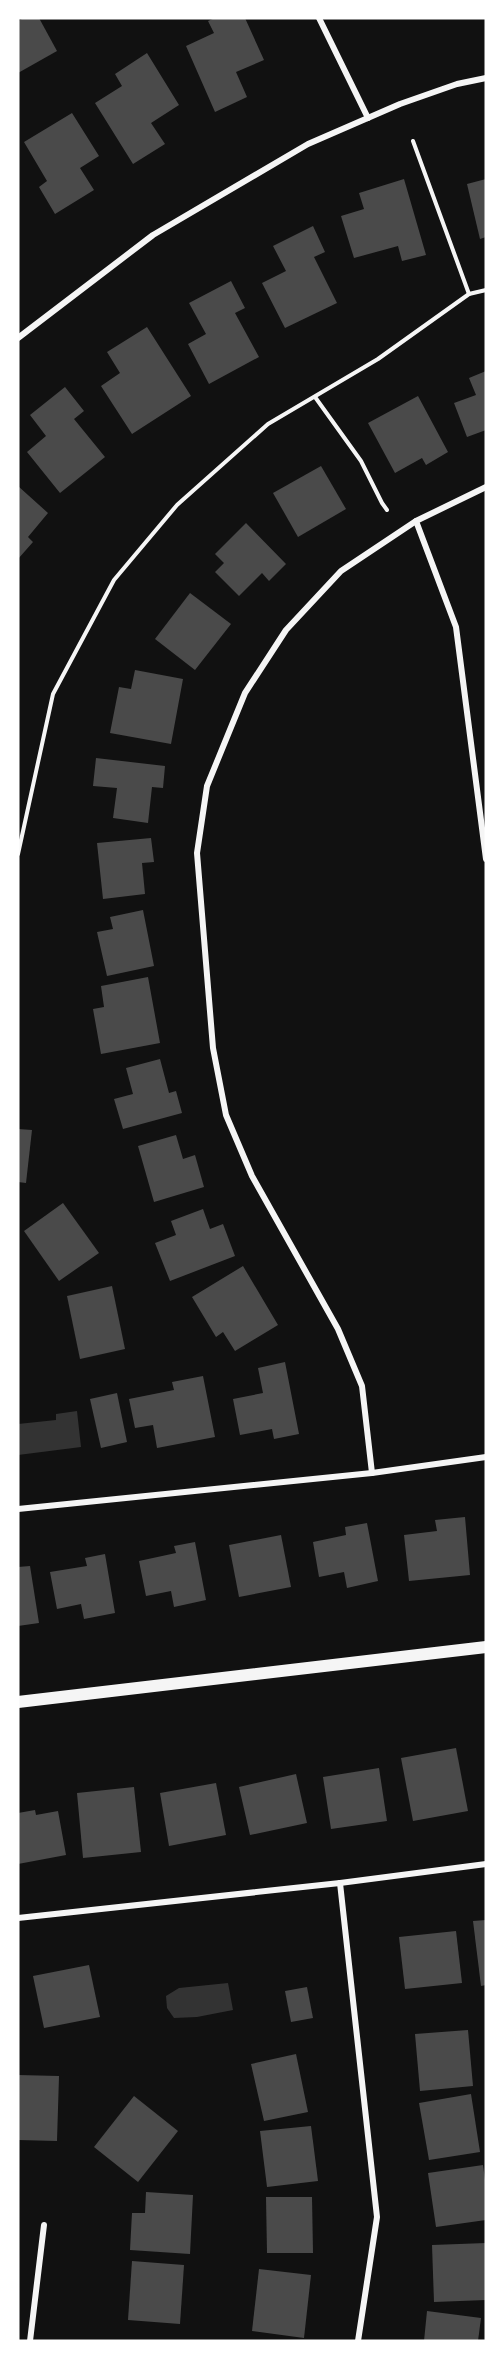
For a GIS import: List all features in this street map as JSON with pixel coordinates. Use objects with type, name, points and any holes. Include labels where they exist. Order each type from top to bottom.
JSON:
[{"type":"main road","points":[[18,1702],[486,1647]]},
{"type":"street","points":[[319,18],[368,118]]},
{"type":"street","points":[[18,338],[153,234],[308,144],[457,84],[486,78]]},
{"type":"street","points":[[372,1473],[362,1386],[338,1329],[252,1176],[226,1114],[213,1048],[197,853],[207,786],[245,693],[286,630],[341,571],[416,521],[486,488]]},
{"type":"street","points":[[416,521],[456,627],[486,859]]},
{"type":"street","points":[[18,1509],[372,1473],[486,1457]]},
{"type":"street","points":[[18,1918],[486,1864]]},
{"type":"street","points":[[340,1882],[377,2217],[358,2341]]},
{"type":"street","points":[[30,2341],[44,2225]]},
{"type":"path","points":[[413,141],[470,294]]},
{"type":"path","points":[[18,854],[53,694],[114,580],[177,505],[268,424],[378,359],[470,294],[486,290]]},
{"type":"path","points":[[315,397],[361,461],[387,510]]},
{"type":"shaded area","points":[[77,1411],[81,1447],[18,1455],[18,1424],[56,1420],[56,1414]]},
{"type":"shaded area","points":[[228,1983],[233,2010],[197,2017],[174,2018],[167,2008],[166,1996],[179,1988]]},
{"type":"building","points":[[24,18],[39,18],[57,51],[18,73],[18,21]]},
{"type":"building","points":[[215,18],[245,18],[264,60],[236,72],[247,97],[215,112],[186,46],[214,33],[208,21]]},
{"type":"building","points":[[147,53],[179,105],[151,123],[165,144],[133,164],[95,103],[122,86],[115,74]]},
{"type":"building","points":[[72,113],[99,156],[80,168],[94,190],[55,214],[39,187],[47,181],[24,142]]},
{"type":"building","points":[[404,179],[426,255],[402,261],[398,246],[354,258],[341,216],[364,209],[359,193]]},
{"type":"building","points":[[486,179],[486,237],[480,239],[467,184]]},
{"type":"building","points":[[313,226],[325,252],[314,257],[337,303],[285,328],[262,283],[286,271],[273,246]]},
{"type":"building","points":[[231,281],[245,308],[235,313],[259,357],[209,384],[188,344],[206,334],[189,303]]},
{"type":"building","points":[[147,327],[191,396],[132,434],[101,386],[120,373],[107,352]]},
{"type":"building","points":[[486,371],[486,430],[467,437],[454,403],[476,395],[469,378]]},
{"type":"building","points":[[65,387],[84,411],[74,419],[105,457],[60,493],[27,452],[46,436],[30,415]]},
{"type":"building","points":[[418,396],[448,452],[426,465],[422,458],[395,473],[368,423]]},
{"type":"building","points":[[321,466],[346,509],[298,537],[273,493]]},
{"type":"building","points":[[18,486],[48,513],[28,537],[33,542],[18,559]]},
{"type":"building","points":[[246,523],[286,564],[269,581],[262,573],[239,596],[215,572],[224,563],[215,554]]},
{"type":"building","points":[[190,593],[231,624],[195,670],[155,639]]},
{"type":"building","points":[[135,670],[183,679],[171,744],[110,733],[119,687],[131,689]]},
{"type":"building","points":[[96,758],[165,766],[163,788],[152,787],[148,823],[113,818],[117,788],[93,786]]},
{"type":"building","points":[[151,838],[154,862],[142,863],[145,894],[103,899],[97,843]]},
{"type":"building","points":[[143,910],[154,966],[107,976],[97,932],[113,929],[110,917]]},
{"type":"building","points":[[148,977],[160,1043],[101,1054],[93,1009],[104,1007],[101,986]]},
{"type":"building","points":[[160,1059],[169,1093],[176,1091],[182,1113],[123,1129],[114,1099],[133,1094],[126,1068]]},
{"type":"building","points":[[18,1129],[32,1130],[26,1183],[18,1182]]},
{"type":"building","points":[[176,1135],[183,1159],[195,1155],[204,1187],[154,1202],[138,1146]]},
{"type":"building","points":[[63,1203],[99,1253],[59,1281],[24,1231]]},
{"type":"building","points":[[203,1209],[210,1229],[223,1224],[235,1256],[170,1281],[155,1243],[176,1235],[171,1221]]},
{"type":"building","points":[[243,1266],[278,1325],[235,1351],[223,1332],[216,1337],[192,1297]]},
{"type":"building","points":[[112,1286],[125,1349],[80,1359],[67,1296]]},
{"type":"building","points":[[285,1362],[299,1434],[274,1439],[272,1429],[240,1435],[233,1399],[263,1393],[258,1368]]},
{"type":"building","points":[[203,1376],[215,1437],[157,1448],[153,1425],[135,1428],[129,1399],[174,1390],[172,1382]]},
{"type":"building","points":[[117,1393],[127,1442],[101,1448],[90,1399]]},
{"type":"building","points":[[465,1517],[470,1575],[409,1581],[404,1535],[437,1531],[435,1520]]},
{"type":"building","points":[[367,1523],[378,1581],[347,1588],[344,1572],[319,1577],[313,1542],[346,1535],[345,1527]]},
{"type":"building","points":[[281,1535],[291,1587],[239,1597],[229,1545]]},
{"type":"building","points":[[195,1542],[206,1600],[174,1607],[171,1591],[146,1596],[139,1561],[176,1553],[174,1546]]},
{"type":"building","points":[[105,1554],[115,1613],[84,1619],[81,1604],[57,1609],[50,1572],[87,1566],[85,1558]]},
{"type":"building","points":[[30,1566],[39,1623],[18,1626],[18,1567]]},
{"type":"building","points":[[456,1748],[468,1811],[413,1821],[401,1758]]},
{"type":"building","points":[[379,1768],[387,1821],[331,1829],[323,1777]]},
{"type":"building","points":[[296,1774],[307,1823],[250,1835],[239,1787]]},
{"type":"building","points":[[216,1783],[226,1835],[169,1846],[160,1793]]},
{"type":"building","points":[[134,1787],[141,1852],[83,1858],[77,1793]]},
{"type":"building","points":[[35,1810],[36,1815],[58,1811],[66,1855],[18,1864],[18,1813]]},
{"type":"building","points":[[486,1920],[486,1985],[481,1986],[473,1921]]},
{"type":"building","points":[[456,1931],[462,1983],[405,1989],[399,1937]]},
{"type":"building","points":[[89,1965],[100,2017],[44,2028],[33,1976]]},
{"type":"building","points":[[307,1987],[313,2018],[291,2022],[285,1991]]},
{"type":"building","points":[[468,2030],[473,2086],[420,2091],[415,2034]]},
{"type":"building","points":[[296,2054],[308,2112],[264,2121],[251,2064]]},
{"type":"building","points":[[18,2075],[59,2076],[57,2141],[18,2140]]},
{"type":"building","points":[[471,2094],[480,2152],[429,2160],[419,2103]]},
{"type":"building","points":[[134,2096],[178,2131],[138,2182],[94,2147]]},
{"type":"building","points":[[311,2126],[318,2181],[267,2187],[260,2131]]},
{"type":"building","points":[[483,2165],[486,2220],[436,2227],[428,2173]]},
{"type":"building","points":[[146,2192],[193,2195],[190,2254],[130,2250],[132,2213],[145,2213]]},
{"type":"building","points":[[266,2197],[312,2197],[313,2253],[267,2253]]},
{"type":"building","points":[[486,2243],[486,2300],[434,2302],[432,2245]]},
{"type":"building","points":[[132,2261],[184,2265],[180,2324],[128,2320]]},
{"type":"building","points":[[259,2269],[311,2275],[304,2338],[252,2331]]},
{"type":"building","points":[[427,2311],[481,2318],[478,2341],[424,2341]]}]
